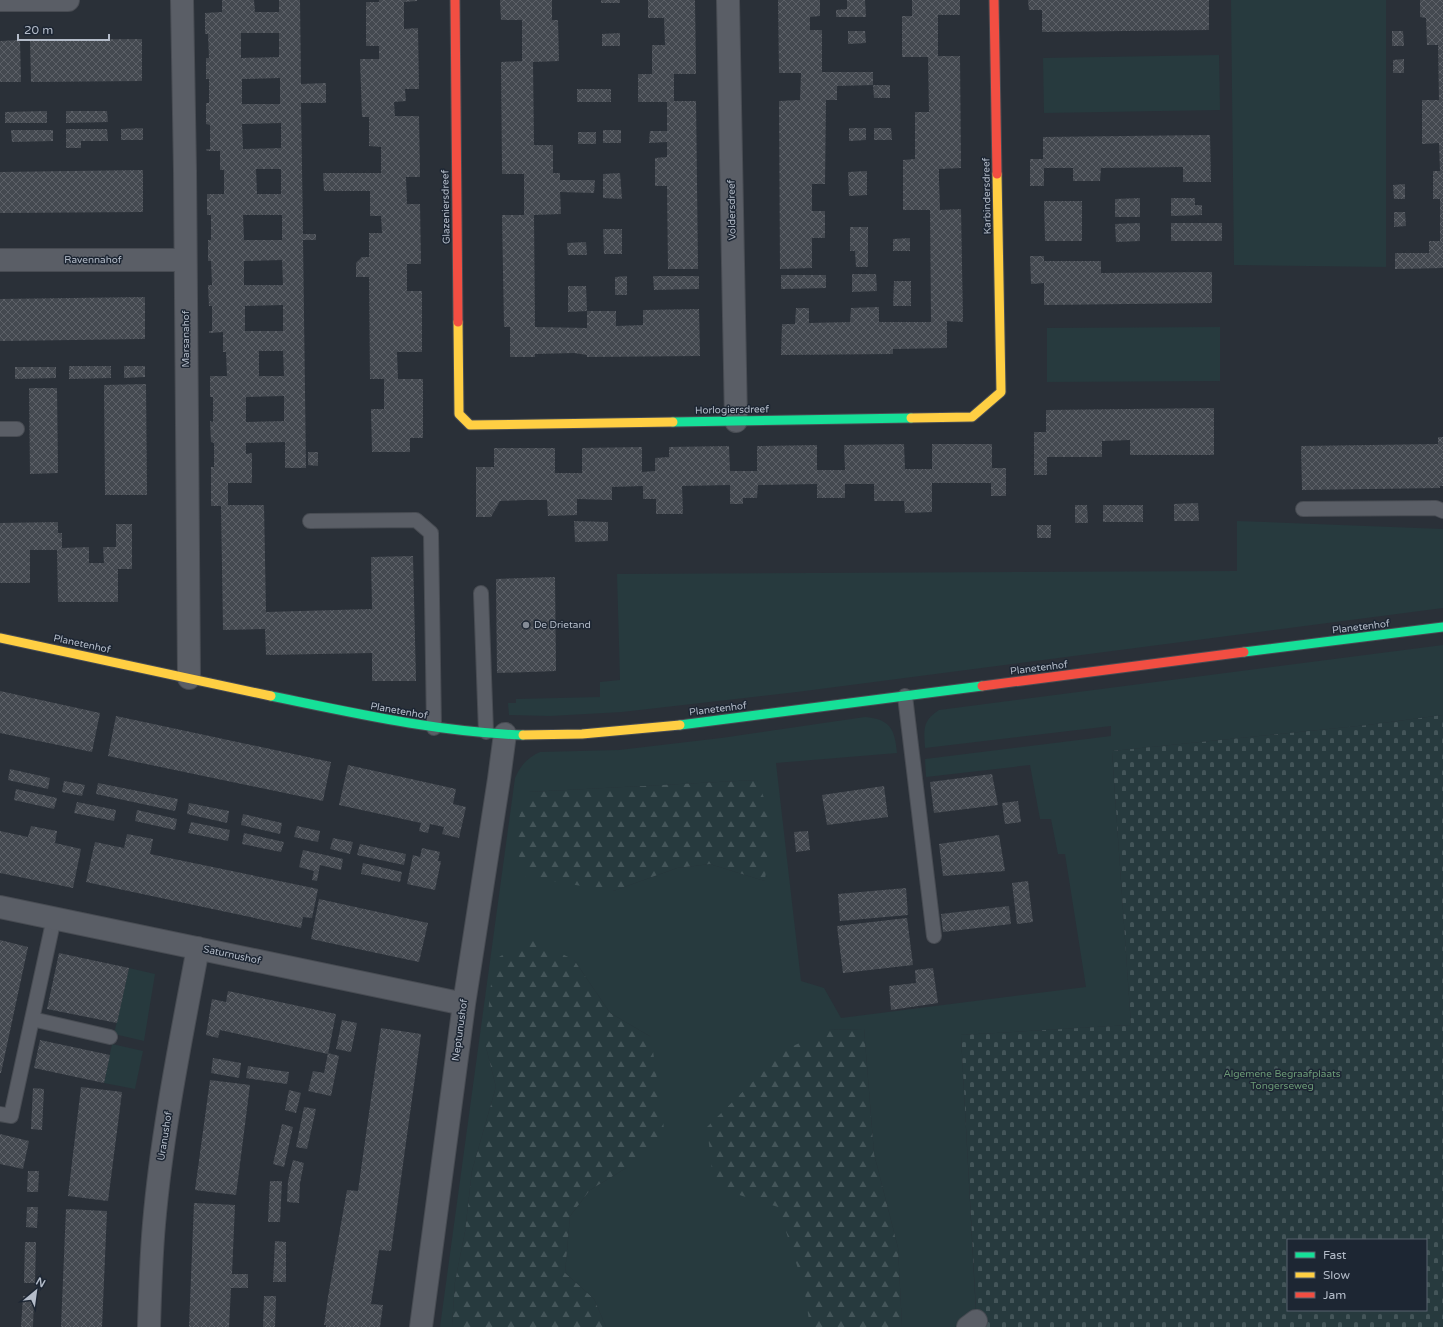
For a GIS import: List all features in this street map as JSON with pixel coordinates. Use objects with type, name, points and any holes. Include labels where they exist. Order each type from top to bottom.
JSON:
[{"type":"street","points":[[0,0],[68,0]]},
{"type":"street","name":"Marsanahof","points":[[182,0],[189,678]]},
{"type":"street","name":"Glazeniersdreef","points":[[455,0],[459,414]]},
{"type":"street","name":"Voldersdreef","points":[[728,0],[736,421]]},
{"type":"street","name":"Karbindersdreef","points":[[994,0],[1001,392]]},
{"type":"street","name":"Ravennahof","points":[[0,260],[185,260]]},
{"type":"street","name":"Horlogiersdreef","points":[[459,414],[470,425],[972,417],[1001,392]]},
{"type":"street","name":"Planetenhof","points":[[0,638],[395,722],[434,728],[495,733],[550,735],[678,725],[1443,627]]},
{"type":"street","name":"Neptunushof","points":[[421,1327],[464,1004],[499,779],[495,733]]},
{"type":"street","name":"Saturnushof","points":[[0,907],[464,1004]]},
{"type":"street","name":"Uranushof","points":[[149,1327],[154,1224],[161,1162],[171,1095],[198,948]]},
{"type":"lane","points":[[0,429],[17,429]]},
{"type":"lane","points":[[1303,509],[1436,508],[1443,511]]},
{"type":"lane","points":[[310,521],[416,520],[431,533],[434,728]]},
{"type":"lane","points":[[481,593],[495,733]]},
{"type":"lane","points":[[905,696],[934,936]]},
{"type":"lane","points":[[0,1114],[11,1116],[54,918]]},
{"type":"lane","points":[[32,1020],[110,1037]]},
{"type":"green space","points":[[1231,0],[1386,0],[1386,267],[1234,265]]},
{"type":"green space","points":[[1219,55],[1220,110],[1044,113],[1043,58]]},
{"type":"green space","points":[[1220,327],[1220,381],[1047,382],[1047,328]]},
{"type":"green space","points":[[1237,521],[1443,529],[1443,608],[797,692],[622,712],[550,716],[509,715],[508,703],[516,703],[516,699],[600,697],[600,682],[620,680],[617,574],[1237,571]]},
{"type":"green space","points":[[1443,645],[1443,715],[1368,725],[1112,751],[1131,1025],[961,1035],[976,1314],[955,1327],[902,1327],[898,1248],[874,1154],[864,1029],[829,1030],[765,1152],[840,1327],[606,1327],[594,1299],[565,1273],[570,1216],[590,1190],[626,1168],[651,1037],[610,1013],[574,960],[485,1043],[496,1087],[472,1171],[465,1232],[455,1282],[452,1327],[440,1327],[515,778],[522,766],[528,759],[540,752],[619,750],[721,738],[865,717],[880,720],[886,723],[893,732],[897,753],[776,763],[801,981],[824,988],[841,1018],[1086,987],[1065,854],[1058,854],[1051,819],[1040,819],[1030,765],[926,777],[925,759],[1111,736],[1111,726],[925,748],[925,726],[933,714],[939,710]],"holes":[[[757,780],[765,881],[710,864],[677,868],[613,891],[529,792]]]},
{"type":"green space","name":"Algemene Begraafplaats Tongerseweg","points":[[1443,715],[1443,1327],[977,1327],[961,1035],[1131,1025],[1112,751],[1368,725]]},
{"type":"green space","points":[[757,780],[771,816],[765,881],[710,864],[677,868],[613,891],[526,877],[512,835],[529,792]]},
{"type":"green space","points":[[531,938],[574,960],[610,1013],[651,1037],[665,1136],[626,1168],[590,1190],[570,1216],[565,1273],[594,1299],[606,1327],[452,1327],[455,1282],[465,1232],[472,1171],[496,1087],[485,1043],[491,984],[499,957]]},
{"type":"green space","points":[[129,968],[155,974],[144,1041],[114,1034]]},
{"type":"green space","points":[[864,1029],[874,1154],[898,1248],[902,1327],[810,1327],[804,1287],[778,1207],[714,1187],[707,1127],[786,1049],[829,1030]]},
{"type":"green space","points":[[112,1044],[143,1051],[135,1089],[104,1083]]},
{"type":"building","points":[[222,0],[254,0],[255,12],[279,12],[279,0],[300,0],[301,84],[326,83],[326,103],[301,103],[303,234],[316,234],[316,240],[303,240],[306,468],[285,468],[285,442],[246,443],[246,454],[252,453],[252,483],[228,483],[228,505],[264,505],[266,612],[372,609],[371,557],[413,556],[416,681],[372,681],[372,653],[266,655],[265,629],[223,630],[221,506],[211,506],[211,467],[214,467],[214,443],[211,442],[210,421],[213,422],[213,397],[210,397],[210,376],[227,376],[226,352],[223,352],[223,332],[209,333],[209,331],[212,331],[212,306],[209,306],[208,285],[212,285],[211,261],[208,261],[208,240],[211,240],[211,215],[207,215],[207,194],[224,194],[224,170],[220,170],[220,151],[207,151],[206,149],[210,149],[210,125],[206,124],[206,103],[209,103],[209,79],[206,79],[206,58],[209,58],[208,34],[205,34],[205,13],[222,12]],"holes":[[[241,33],[279,33],[279,57],[241,58]],[[280,78],[280,104],[242,104],[242,79]],[[281,123],[281,148],[243,149],[242,124]],[[256,169],[281,169],[281,194],[257,194]],[[243,215],[282,215],[282,240],[244,240]],[[282,260],[283,285],[244,285],[244,261]],[[283,305],[283,331],[245,331],[245,306]],[[259,351],[283,351],[284,376],[259,376]],[[284,396],[284,421],[246,422],[246,397]]]},
{"type":"building","points":[[379,0],[417,0],[404,2],[404,29],[418,28],[419,89],[405,89],[406,101],[394,102],[395,116],[419,116],[420,177],[406,177],[407,204],[420,204],[421,264],[407,264],[407,291],[422,291],[422,352],[397,352],[398,379],[423,379],[423,438],[410,438],[410,452],[372,452],[371,409],[384,409],[384,379],[370,379],[369,277],[356,277],[356,263],[362,257],[369,257],[369,233],[382,233],[381,216],[370,216],[370,191],[324,191],[323,173],[381,173],[381,147],[369,146],[369,117],[362,117],[360,59],[379,59],[379,46],[366,46],[366,2],[379,2]]},
{"type":"building","points":[[500,0],[552,0],[552,20],[558,20],[559,61],[533,62],[534,145],[553,145],[553,173],[560,173],[560,180],[595,180],[594,193],[560,192],[561,214],[534,215],[535,327],[587,328],[587,311],[616,311],[616,326],[643,325],[643,310],[699,309],[700,356],[587,357],[587,355],[574,353],[535,354],[535,357],[510,357],[510,327],[504,327],[502,215],[524,215],[524,174],[502,174],[501,62],[522,61],[522,20],[501,20]]},
{"type":"building","points":[[601,0],[620,0],[620,3],[601,3]]},
{"type":"building","points":[[648,0],[695,0],[696,74],[674,74],[674,101],[696,101],[698,269],[668,269],[667,186],[655,186],[655,158],[667,157],[667,142],[649,143],[650,131],[667,131],[667,102],[638,102],[638,74],[652,74],[652,45],[665,45],[664,18],[648,18]]},
{"type":"building","points":[[778,0],[820,0],[820,16],[810,17],[810,30],[822,30],[822,72],[873,72],[873,85],[837,86],[837,100],[826,100],[825,184],[812,184],[812,211],[825,211],[825,238],[812,238],[812,268],[780,269],[779,101],[800,100],[801,73],[779,73]]},
{"type":"building","points":[[847,0],[865,0],[866,17],[836,17],[836,10],[847,9]]},
{"type":"building","points":[[912,0],[960,0],[960,15],[938,15],[938,56],[960,56],[961,168],[939,169],[939,180],[940,210],[961,209],[963,322],[947,321],[947,348],[893,349],[893,354],[781,355],[782,324],[795,324],[796,308],[809,308],[809,323],[850,322],[851,308],[879,307],[879,322],[931,322],[930,210],[903,210],[903,160],[915,159],[915,112],[929,112],[928,57],[902,57],[902,16],[912,16]]},
{"type":"building","points":[[1028,0],[1209,0],[1209,30],[1042,32],[1042,10],[1029,10]]},
{"type":"building","points":[[1420,0],[1443,0],[1443,268],[1395,269],[1395,253],[1429,253],[1429,241],[1440,241],[1440,199],[1433,199],[1433,171],[1440,171],[1439,143],[1422,144],[1422,100],[1439,100],[1438,45],[1427,45],[1426,18],[1420,17]]},
{"type":"building","points":[[848,31],[865,31],[866,43],[848,44]]},
{"type":"building","points":[[1392,31],[1403,31],[1404,46],[1392,46]]},
{"type":"building","points":[[620,33],[620,46],[602,46],[602,34]]},
{"type":"building","points":[[142,39],[142,81],[31,82],[30,40]]},
{"type":"building","points":[[20,40],[21,82],[0,82],[0,41]]},
{"type":"building","points":[[1404,59],[1404,73],[1393,73],[1393,60]]},
{"type":"building","points":[[873,85],[890,85],[890,98],[874,98]]},
{"type":"building","points":[[577,89],[611,89],[611,102],[577,102]]},
{"type":"building","points":[[47,111],[47,123],[5,123],[5,112]]},
{"type":"building","points":[[66,111],[107,111],[108,122],[66,123]]},
{"type":"building","points":[[143,128],[143,140],[121,140],[121,129]]},
{"type":"building","points":[[849,128],[866,128],[866,140],[849,141]]},
{"type":"building","points":[[874,128],[891,128],[892,140],[874,140]]},
{"type":"building","points":[[66,129],[107,129],[108,141],[81,141],[81,148],[66,148]]},
{"type":"building","points":[[11,130],[53,130],[53,141],[12,142]]},
{"type":"building","points":[[603,130],[621,130],[621,143],[603,143]]},
{"type":"building","points":[[578,132],[596,132],[596,144],[578,144]]},
{"type":"building","points":[[1210,135],[1211,182],[1183,182],[1183,167],[1101,168],[1100,181],[1073,181],[1073,168],[1044,168],[1044,186],[1030,186],[1030,159],[1043,159],[1043,137]]},
{"type":"building","points":[[143,170],[143,212],[0,213],[0,172]]},
{"type":"building","points":[[867,171],[867,195],[849,196],[848,172]]},
{"type":"building","points":[[620,173],[622,199],[603,198],[603,174]]},
{"type":"building","points":[[1405,184],[1405,199],[1394,199],[1393,185]]},
{"type":"building","points":[[1140,198],[1140,217],[1115,217],[1115,199]]},
{"type":"building","points":[[1171,198],[1195,198],[1195,205],[1202,205],[1202,215],[1171,216]]},
{"type":"building","points":[[1044,201],[1082,201],[1082,241],[1045,241]]},
{"type":"building","points":[[1394,212],[1405,212],[1406,226],[1394,227]]},
{"type":"building","points":[[1140,223],[1140,241],[1116,242],[1115,224]]},
{"type":"building","points":[[1171,223],[1222,223],[1222,241],[1171,241]]},
{"type":"building","points":[[850,227],[868,227],[868,267],[856,267],[855,251],[850,251]]},
{"type":"building","points":[[603,229],[622,229],[622,254],[604,254]]},
{"type":"building","points":[[910,238],[910,251],[893,251],[893,239]]},
{"type":"building","points":[[586,242],[587,255],[568,255],[567,243]]},
{"type":"building","points":[[1030,256],[1044,256],[1044,261],[1101,261],[1101,273],[1212,272],[1212,303],[1044,305],[1044,283],[1031,284]]},
{"type":"building","points":[[852,274],[876,274],[877,291],[852,292]]},
{"type":"building","points":[[781,275],[826,275],[826,288],[781,289]]},
{"type":"building","points":[[627,276],[627,295],[615,295],[615,277]]},
{"type":"building","points":[[653,276],[699,276],[699,289],[654,290]]},
{"type":"building","points":[[894,281],[911,281],[911,306],[893,306]]},
{"type":"building","points":[[568,286],[586,286],[587,311],[568,312]]},
{"type":"building","points":[[145,297],[145,339],[0,341],[0,299]]},
{"type":"building","points":[[69,366],[111,366],[111,378],[69,379]]},
{"type":"building","points":[[124,366],[145,366],[145,377],[124,378]]},
{"type":"building","points":[[15,367],[56,367],[56,378],[15,379]]},
{"type":"building","points":[[146,384],[147,495],[105,495],[104,385]]},
{"type":"building","points":[[29,388],[57,388],[58,473],[30,474]]},
{"type":"building","points":[[1214,408],[1214,455],[1130,455],[1130,440],[1102,441],[1102,457],[1047,457],[1047,475],[1034,475],[1034,432],[1046,432],[1046,410]]},
{"type":"building","points":[[1438,437],[1443,437],[1443,486],[1440,486],[1440,488],[1302,490],[1301,446],[1438,444]]},
{"type":"building","points":[[904,444],[905,469],[932,469],[932,444],[992,444],[992,468],[1006,468],[1006,496],[991,496],[991,483],[932,483],[932,512],[905,513],[904,501],[874,501],[874,484],[845,484],[845,498],[817,498],[817,484],[758,485],[757,498],[743,498],[743,504],[730,504],[730,485],[682,486],[683,514],[656,514],[656,499],[643,499],[643,486],[612,487],[612,500],[577,499],[577,515],[548,516],[547,500],[525,500],[500,501],[491,517],[476,517],[476,467],[494,467],[494,448],[555,448],[555,473],[582,473],[582,448],[642,447],[642,472],[655,471],[655,458],[669,457],[669,447],[729,446],[730,471],[757,471],[757,446],[817,445],[817,470],[845,470],[844,445]]},
{"type":"building","points":[[308,452],[318,452],[318,466],[308,465]]},
{"type":"building","points":[[1198,503],[1199,521],[1174,521],[1174,504]]},
{"type":"building","points":[[1075,505],[1087,505],[1088,523],[1075,523]]},
{"type":"building","points":[[1103,505],[1143,505],[1143,522],[1103,522]]},
{"type":"building","points":[[574,521],[608,522],[608,541],[575,542]]},
{"type":"building","points":[[58,522],[58,533],[62,533],[62,548],[89,547],[89,563],[104,563],[103,547],[116,547],[116,524],[132,524],[132,569],[118,569],[118,602],[58,602],[57,550],[30,550],[30,583],[0,583],[0,523]]},
{"type":"building","points":[[1037,525],[1051,525],[1051,538],[1037,538]]},
{"type":"building","name":"De Drietand","points":[[555,577],[556,671],[497,673],[496,579]]},
{"type":"building","points":[[0,691],[100,713],[92,752],[0,733]]},
{"type":"building","points":[[116,716],[331,762],[323,801],[108,756]]},
{"type":"building","points":[[348,765],[456,789],[453,804],[466,807],[459,838],[442,834],[444,827],[430,824],[428,833],[419,831],[421,823],[339,805]]},
{"type":"building","points":[[10,769],[50,778],[48,789],[8,780]]},
{"type":"building","points":[[992,774],[998,805],[934,813],[930,782]]},
{"type":"building","points":[[64,781],[85,785],[82,796],[62,792]]},
{"type":"building","points":[[98,783],[178,799],[175,811],[96,794]]},
{"type":"building","points":[[884,786],[888,817],[827,825],[822,795]]},
{"type":"building","points":[[16,789],[57,798],[54,809],[14,800]]},
{"type":"building","points":[[1018,801],[1021,822],[1005,824],[1002,803]]},
{"type":"building","points":[[77,802],[116,810],[114,821],[74,813]]},
{"type":"building","points":[[189,803],[229,811],[227,823],[187,814]]},
{"type":"building","points":[[137,810],[177,819],[175,830],[135,821]]},
{"type":"building","points":[[243,814],[282,823],[280,834],[241,825]]},
{"type":"building","points":[[191,822],[230,830],[228,841],[188,833]]},
{"type":"building","points":[[31,826],[57,831],[55,843],[81,849],[73,888],[0,873],[0,831],[28,837]]},
{"type":"building","points":[[297,826],[320,831],[318,842],[294,837]]},
{"type":"building","points":[[808,831],[810,850],[796,852],[794,832]]},
{"type":"building","points":[[244,833],[284,842],[281,852],[242,844]]},
{"type":"building","points":[[127,834],[153,839],[150,854],[318,889],[312,918],[303,917],[301,928],[86,882],[95,842],[124,848]]},
{"type":"building","points":[[999,835],[1005,871],[943,876],[939,844]]},
{"type":"building","points":[[333,838],[353,842],[350,854],[330,849]]},
{"type":"building","points":[[360,844],[406,854],[404,865],[357,855]]},
{"type":"building","points":[[422,848],[440,852],[438,861],[441,861],[435,890],[407,884],[413,855],[420,857]]},
{"type":"building","points":[[303,850],[343,859],[341,870],[320,865],[317,881],[312,880],[314,871],[299,867]]},
{"type":"building","points":[[363,863],[402,872],[400,882],[361,874]]},
{"type":"building","points":[[1028,881],[1033,922],[1017,924],[1012,883]]},
{"type":"building","points":[[906,888],[908,915],[840,921],[838,894]]},
{"type":"building","points":[[319,899],[428,923],[419,962],[311,939]]},
{"type":"building","points":[[1009,906],[1011,924],[943,932],[941,914]]},
{"type":"building","points":[[907,918],[913,965],[843,973],[837,926]]},
{"type":"building","points":[[0,940],[28,947],[1,1073],[0,1073]]},
{"type":"building","points":[[59,953],[129,968],[117,1023],[47,1009]]},
{"type":"building","points":[[933,968],[938,1003],[891,1010],[889,986],[916,983],[915,970]]},
{"type":"building","points":[[228,991],[336,1014],[328,1054],[220,1030],[218,1038],[206,1035],[212,999],[226,1002]]},
{"type":"building","points":[[342,1020],[357,1023],[351,1052],[336,1049]]},
{"type":"building","points":[[381,1028],[421,1034],[391,1251],[379,1250],[371,1304],[383,1305],[380,1327],[326,1327],[326,1325],[324,1325],[328,1297],[347,1190],[358,1191]]},
{"type":"building","points":[[40,1040],[110,1055],[104,1083],[34,1068]]},
{"type":"building","points":[[328,1053],[339,1056],[331,1096],[308,1091],[313,1071],[324,1073]]},
{"type":"building","points":[[213,1058],[241,1063],[239,1078],[211,1073]]},
{"type":"building","points":[[248,1066],[289,1072],[287,1084],[246,1078]]},
{"type":"building","points":[[210,1080],[250,1085],[236,1195],[195,1190]]},
{"type":"building","points":[[81,1087],[122,1092],[108,1201],[68,1196]]},
{"type":"building","points":[[33,1088],[44,1089],[42,1130],[31,1129]]},
{"type":"building","points":[[289,1090],[301,1093],[296,1113],[285,1110]]},
{"type":"building","points":[[304,1107],[316,1109],[307,1149],[296,1147]]},
{"type":"building","points":[[282,1124],[293,1127],[284,1167],[273,1164]]},
{"type":"building","points":[[0,1134],[29,1141],[23,1169],[0,1164]]},
{"type":"building","points":[[293,1160],[304,1163],[300,1183],[299,1203],[287,1202],[288,1181]]},
{"type":"building","points":[[28,1171],[39,1171],[38,1192],[27,1192]]},
{"type":"building","points":[[270,1181],[282,1181],[280,1222],[268,1222]]},
{"type":"building","points":[[194,1203],[235,1205],[232,1274],[248,1274],[248,1288],[231,1288],[229,1327],[189,1327]]},
{"type":"building","points":[[27,1207],[38,1207],[37,1228],[26,1227]]},
{"type":"building","points":[[66,1209],[107,1211],[102,1327],[61,1327]]},
{"type":"building","points":[[275,1241],[286,1242],[286,1282],[273,1282]]},
{"type":"building","points":[[25,1242],[36,1242],[35,1283],[24,1283]]},
{"type":"building","points":[[23,1296],[34,1296],[33,1327],[21,1327]]},
{"type":"building","points":[[264,1296],[276,1296],[275,1327],[263,1327]]},
{"type":"traffic: fast","points":[[673,422],[911,418]]},
{"type":"traffic: fast","points":[[1244,652],[1443,627]]},
{"type":"traffic: fast","points":[[680,725],[982,686]]},
{"type":"traffic: fast","points":[[271,696],[427,726],[523,735]]},
{"type":"traffic: slow","points":[[911,418],[972,417],[1001,392],[997,174]]},
{"type":"traffic: slow","points":[[458,322],[459,414],[470,425],[673,422]]},
{"type":"traffic: slow","points":[[0,638],[271,696]]},
{"type":"traffic: slow","points":[[523,735],[582,734],[680,725]]},
{"type":"traffic: jam","points":[[455,0],[458,322]]},
{"type":"traffic: jam","points":[[994,0],[997,174]]},
{"type":"traffic: jam","points":[[982,686],[1244,652]]},
{"type":"place","name":"De Drietand","points":[[526,625]]}]
